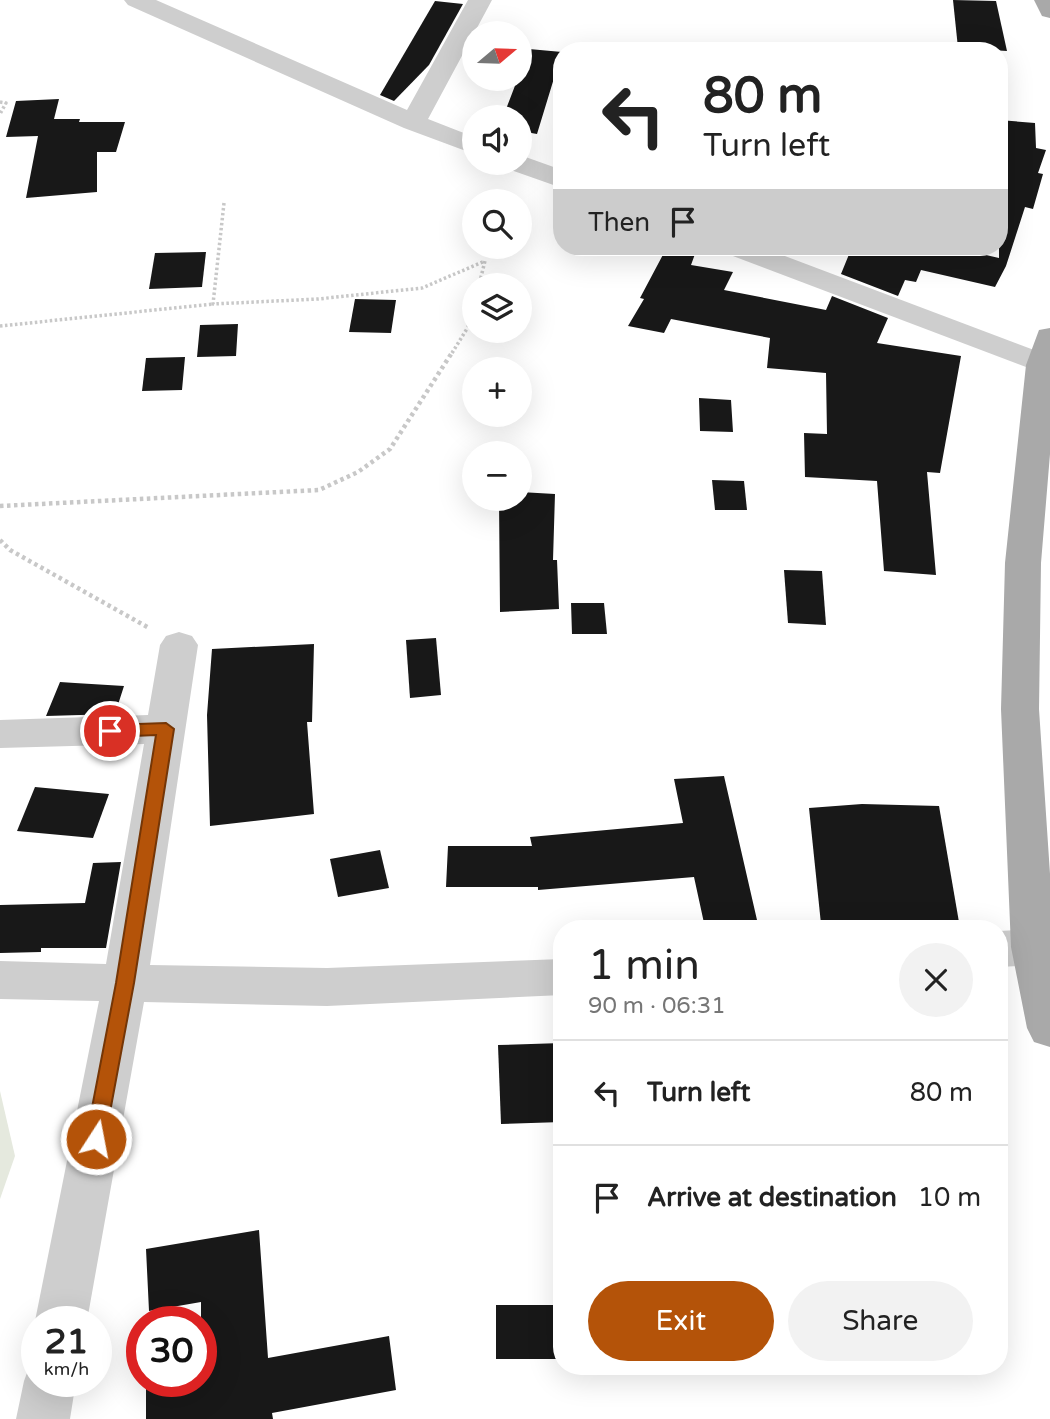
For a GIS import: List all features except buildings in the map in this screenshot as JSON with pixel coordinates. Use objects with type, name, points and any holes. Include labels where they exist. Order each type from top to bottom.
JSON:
[{"type":"main road","points":[[1046,0],[1050,11]]},
{"type":"main road","points":[[1047,357],[1023,563],[1016,948],[1050,1028]]},
{"type":"street","points":[[136,0],[462,141]]},
{"type":"street","points":[[413,122],[480,0]]},
{"type":"street","points":[[532,168],[553,177]]},
{"type":"street","points":[[761,256],[1047,357]]},
{"type":"street","points":[[64,1306],[125,983],[179,645]]},
{"type":"street","points":[[0,734],[166,729]]},
{"type":"street","points":[[0,980],[327,988],[553,977]]},
{"type":"street","points":[[43,1419],[47,1397]]},
{"type":"path","points":[[0,102],[6,103],[0,114]]},
{"type":"path","points":[[213,304],[224,203]]},
{"type":"path","points":[[0,326],[213,304],[318,299],[422,288],[485,261],[482,273]]},
{"type":"path","points":[[0,506],[319,490],[358,472],[390,449],[462,336]]},
{"type":"path","points":[[0,540],[10,550],[179,645]]},
{"type":"shaded area","points":[[0,1091],[15,1156],[0,1199]]},
{"type":"route","points":[[96,1139],[125,983],[166,729],[110,731]]}]
